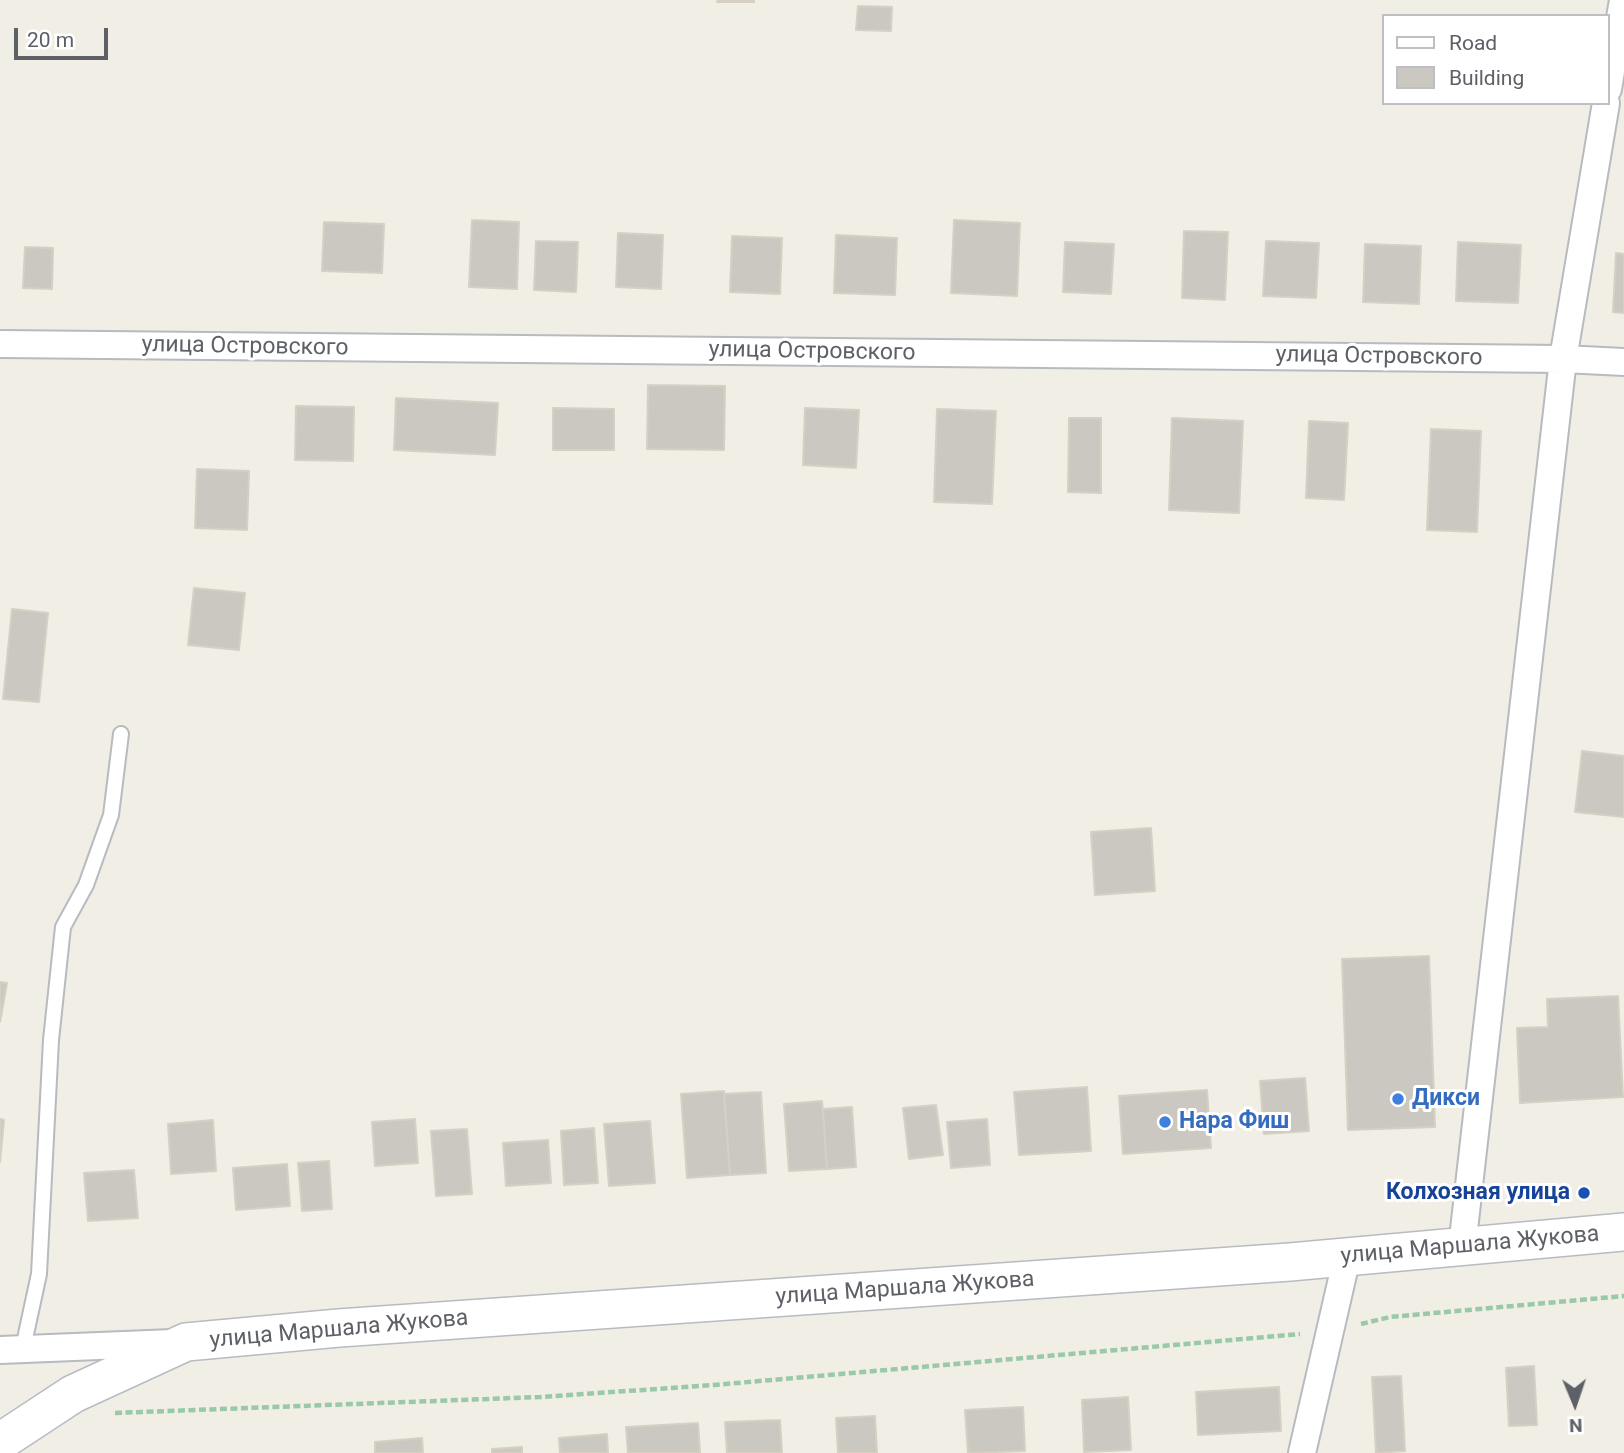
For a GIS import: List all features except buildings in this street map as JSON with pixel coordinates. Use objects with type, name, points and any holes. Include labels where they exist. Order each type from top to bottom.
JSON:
[{"type":"main road","name":"улица Маршала Жукова","points":[[0,1442],[73,1394],[186,1342],[339,1328],[1348,1257],[1624,1232]]},
{"type":"street","points":[[1610,77],[1623,0]]},
{"type":"street","points":[[1462,1247],[1563,359],[1606,105]]},
{"type":"street","name":"улица Островского","points":[[0,344],[1563,359],[1624,362]]},
{"type":"street","points":[[1302,1453],[1348,1257]]},
{"type":"street","name":"улица Маршала Жукова","points":[[11,1349],[186,1342]]},
{"type":"lane","points":[[11,1349],[39,1275],[51,1040],[63,928],[86,885],[111,815],[121,734]]},
{"type":"path","points":[[115,1413],[540,1397],[713,1385],[1329,1331],[1391,1317],[1624,1296]]},
{"type":"place","name":"Дикси","points":[[1398,1099]]},
{"type":"place","name":"Нара Фиш","points":[[1165,1122]]},
{"type":"place","name":"Колхозная улица","points":[[1584,1193]]}]
